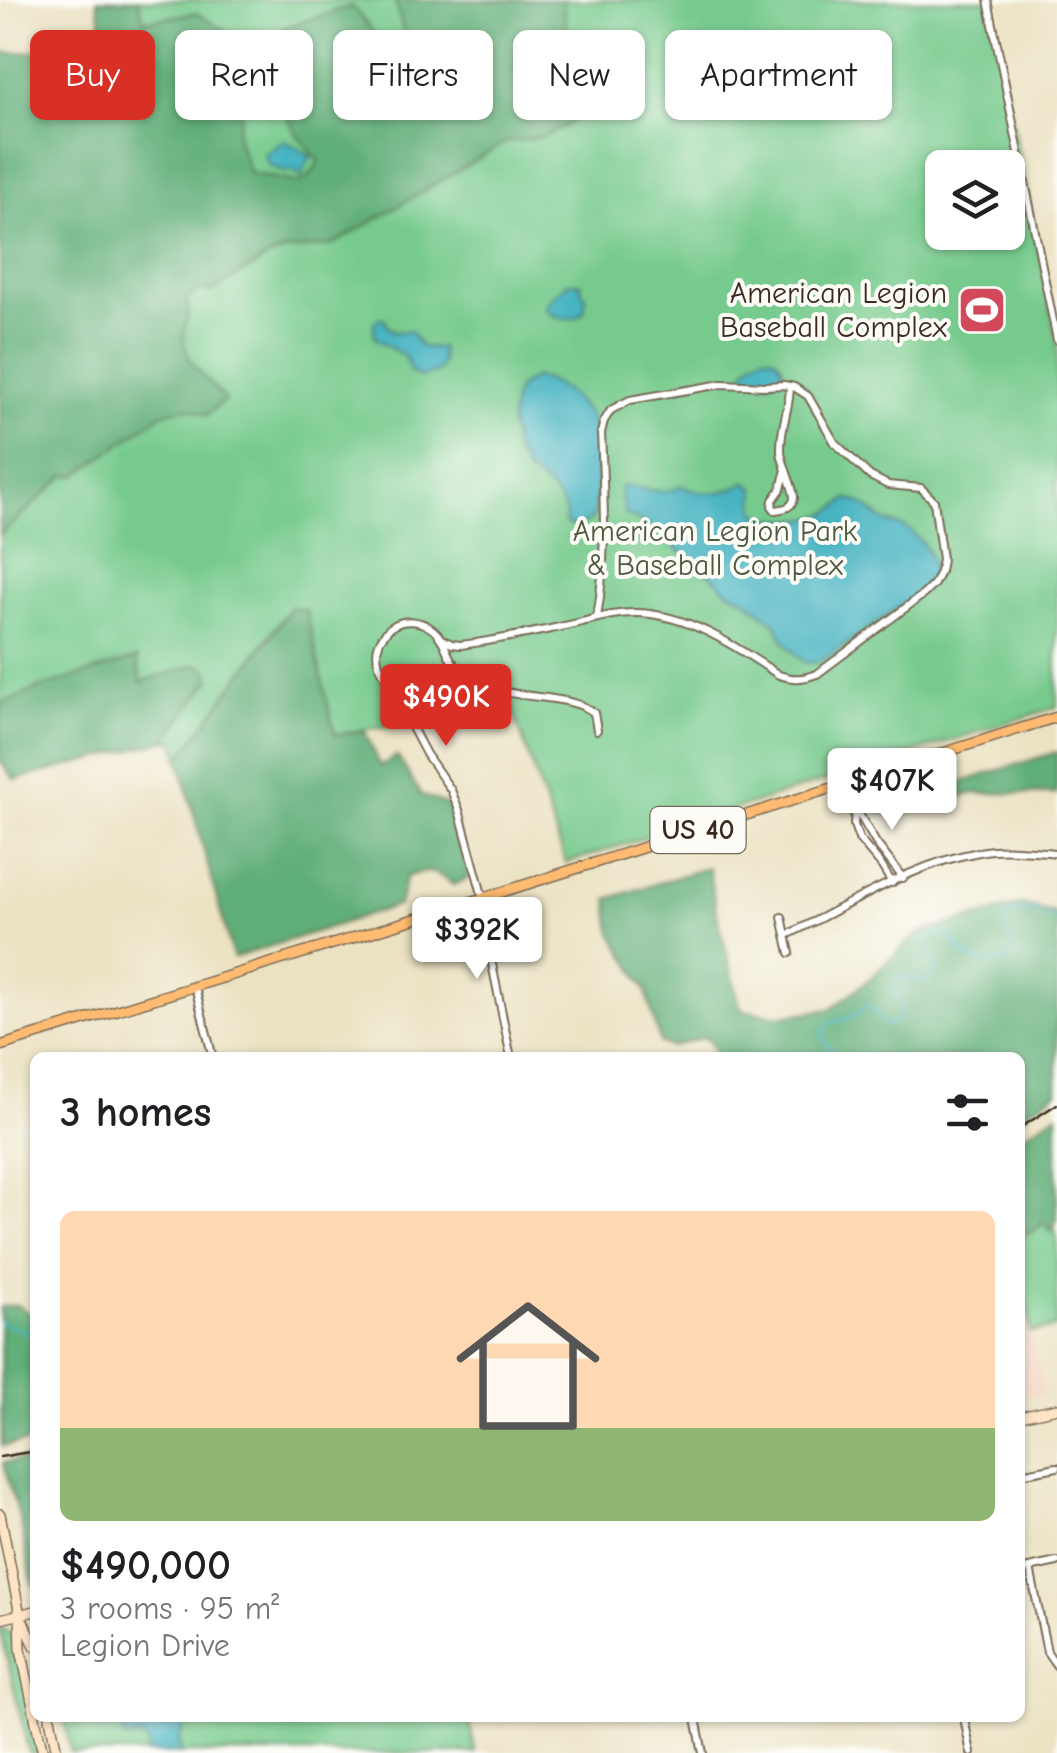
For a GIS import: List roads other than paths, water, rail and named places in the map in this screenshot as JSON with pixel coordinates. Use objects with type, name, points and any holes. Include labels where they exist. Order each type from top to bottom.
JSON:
[{"type":"main road","name":"US 40","points":[[0,1046],[1057,717]]},
{"type":"main road","points":[[1025,1415],[1057,1408]]},
{"type":"main road","points":[[0,1514],[20,1615],[21,1649],[30,1693]]},
{"type":"main road","points":[[0,1619],[30,1612]]},
{"type":"main road","points":[[20,1615],[30,1636]]},
{"type":"main road","points":[[36,1722],[43,1753]]},
{"type":"main road","points":[[51,1722],[57,1753]]},
{"type":"street","points":[[988,0],[1057,340]]},
{"type":"street","points":[[441,640],[452,644],[477,642],[635,612],[682,621],[708,632],[779,675],[802,679],[817,674],[934,584],[942,559],[934,501],[921,488],[888,485],[864,470],[835,443],[808,396],[790,386],[722,384],[630,400],[611,410],[604,420],[603,569],[596,618]]},
{"type":"street","points":[[786,473],[773,500],[776,510],[794,502],[795,496],[782,458],[782,430],[790,386]]},
{"type":"street","points":[[510,1052],[487,920],[459,810],[379,665],[379,642],[388,628],[399,623],[413,620],[426,624],[441,640],[450,660],[470,680],[502,692],[578,703],[594,713],[597,730]]},
{"type":"street","points":[[848,783],[859,838],[892,883]]},
{"type":"street","points":[[854,806],[903,878]]},
{"type":"street","points":[[787,935],[925,866],[984,851],[1057,853]]},
{"type":"street","points":[[782,917],[790,953]]},
{"type":"street","points":[[194,986],[211,1052]]},
{"type":"street","points":[[1025,1473],[1057,1467]]},
{"type":"street","points":[[1025,1569],[1057,1562]]},
{"type":"street","points":[[1030,1568],[1047,1652],[1057,1666]]},
{"type":"street","points":[[697,1722],[703,1753]]},
{"type":"street","points":[[965,1722],[971,1753]]},
{"type":"water","points":[[285,141],[311,156],[301,176],[269,165],[264,154]]},
{"type":"water","points":[[568,282],[581,283],[586,297],[584,312],[562,318],[545,305]]},
{"type":"water","points":[[379,318],[385,319],[393,332],[410,331],[421,347],[441,348],[442,363],[437,372],[422,377],[411,373],[405,357],[375,338],[374,324]]},
{"type":"water","points":[[764,355],[775,357],[784,376],[767,382],[742,376],[753,361]]},
{"type":"water","points":[[535,377],[567,393],[592,419],[597,496],[593,519],[583,524],[565,523],[561,502],[525,470],[515,452],[510,423],[513,402],[518,388]]},
{"type":"water","points":[[746,482],[755,489],[758,513],[770,518],[815,517],[848,499],[858,502],[885,521],[914,534],[931,559],[930,579],[913,597],[828,657],[816,663],[804,662],[786,644],[775,623],[744,598],[728,591],[655,529],[625,514],[621,500],[621,488],[625,485],[662,491],[682,486],[715,493]]},
{"type":"water","points":[[184,1722],[179,1739],[181,1753],[148,1753],[143,1737],[123,1737],[123,1725]]},
{"type":"waterway","points":[[833,1052],[823,1032],[830,1023],[853,1017],[870,1006],[883,1023],[891,1024],[903,1011],[895,984],[903,977],[931,980],[938,969],[927,948],[929,937],[948,934],[968,956],[996,963],[1005,960],[1012,947],[1005,928],[1006,916],[1033,911],[1057,921]]},
{"type":"waterway","points":[[0,1322],[30,1333]]},
{"type":"railway","points":[[1025,1125],[1057,1104]]},
{"type":"railway","points":[[0,1457],[30,1452]]},
{"type":"place","name":"American Legion Baseball Complex","points":[[982,310]]},
{"type":"park label","name":"American Legion Park & Baseball Complex","points":[[715,548]]}]
